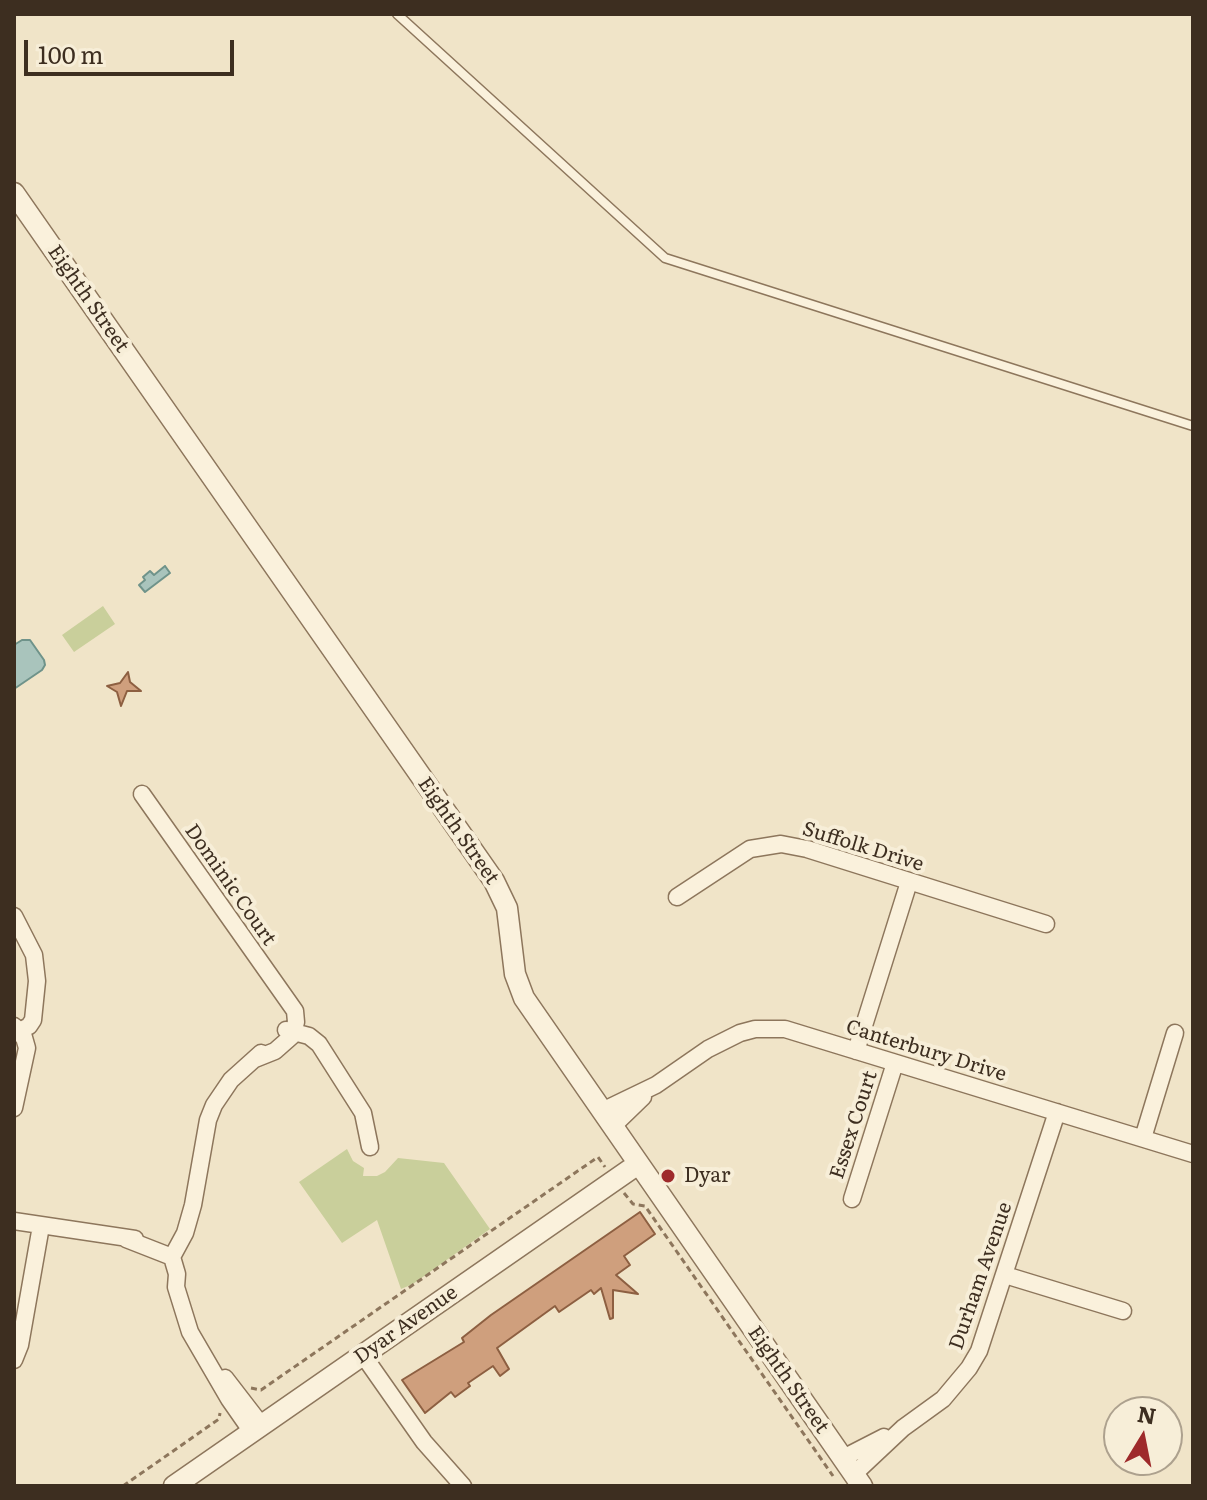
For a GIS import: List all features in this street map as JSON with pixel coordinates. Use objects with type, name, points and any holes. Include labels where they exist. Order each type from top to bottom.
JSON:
[{"type":"street","name":"Eighth Street","points":[[14,193],[494,881],[507,908],[515,974],[524,998],[850,1476]]},
{"type":"street","name":"Dominic Court","points":[[142,794],[286,1000],[291,1032]]},
{"type":"street","name":"Suffolk Drive","points":[[677,897],[750,849],[781,844],[793,845],[1046,924]]},
{"type":"street","points":[[856,1051],[909,882]]},
{"type":"street","points":[[14,916],[34,955],[37,981],[34,1005],[16,1031],[19,1076],[14,1108]]},
{"type":"street","name":"Canterbury Drive","points":[[607,1119],[724,1040],[755,1029],[798,1032],[1193,1154]]},
{"type":"street","points":[[257,1429],[190,1332],[176,1287],[176,1254],[193,1205],[208,1120],[214,1105],[231,1080],[291,1032],[326,1057],[363,1113],[370,1147]]},
{"type":"street","points":[[1143,1138],[1175,1033]]},
{"type":"street","name":"Essex Court","points":[[852,1199],[895,1063]]},
{"type":"street","name":"Durham Avenue","points":[[850,1476],[903,1428],[943,1399],[969,1368],[987,1334],[1057,1112]]},
{"type":"street","name":"Dyar Avenue","points":[[174,1486],[638,1164]]},
{"type":"street","points":[[14,1221],[126,1239],[176,1254]]},
{"type":"street","points":[[14,1360],[20,1345],[41,1226]]},
{"type":"street","points":[[1005,1275],[1123,1311]]},
{"type":"street","points":[[363,1355],[424,1442],[463,1486]]},
{"type":"lane","points":[[397,14],[665,258],[1193,426]]},
{"type":"path","points":[[123,1486],[219,1419],[220,1406],[234,1396],[250,1388],[261,1390],[598,1157],[633,1204],[645,1206],[850,1476]]},
{"type":"green space","points":[[103,606],[115,624],[74,652],[62,635]]},
{"type":"green space","points":[[347,1149],[353,1161],[364,1168],[363,1176],[377,1176],[385,1172],[398,1158],[444,1163],[490,1229],[413,1284],[401,1289],[377,1220],[342,1243],[299,1182]]},
{"type":"water","points":[[165,566],[170,573],[145,592],[139,585],[145,580],[143,577],[150,571],[154,575]]},
{"type":"water","points":[[30,640],[45,665],[14,689],[14,645]]},
{"type":"building","points":[[128,672],[130,682],[141,691],[127,691],[121,706],[117,692],[107,686],[120,683]]},
{"type":"building","points":[[640,1212],[655,1234],[624,1256],[630,1265],[616,1275],[638,1294],[613,1290],[613,1318],[610,1319],[601,1288],[594,1294],[591,1290],[559,1312],[555,1306],[497,1348],[509,1369],[500,1376],[493,1366],[468,1383],[470,1386],[455,1397],[451,1392],[425,1413],[402,1380],[464,1342],[462,1338],[491,1315]]},
{"type":"place","name":"Dyar","points":[[668,1176]]}]
